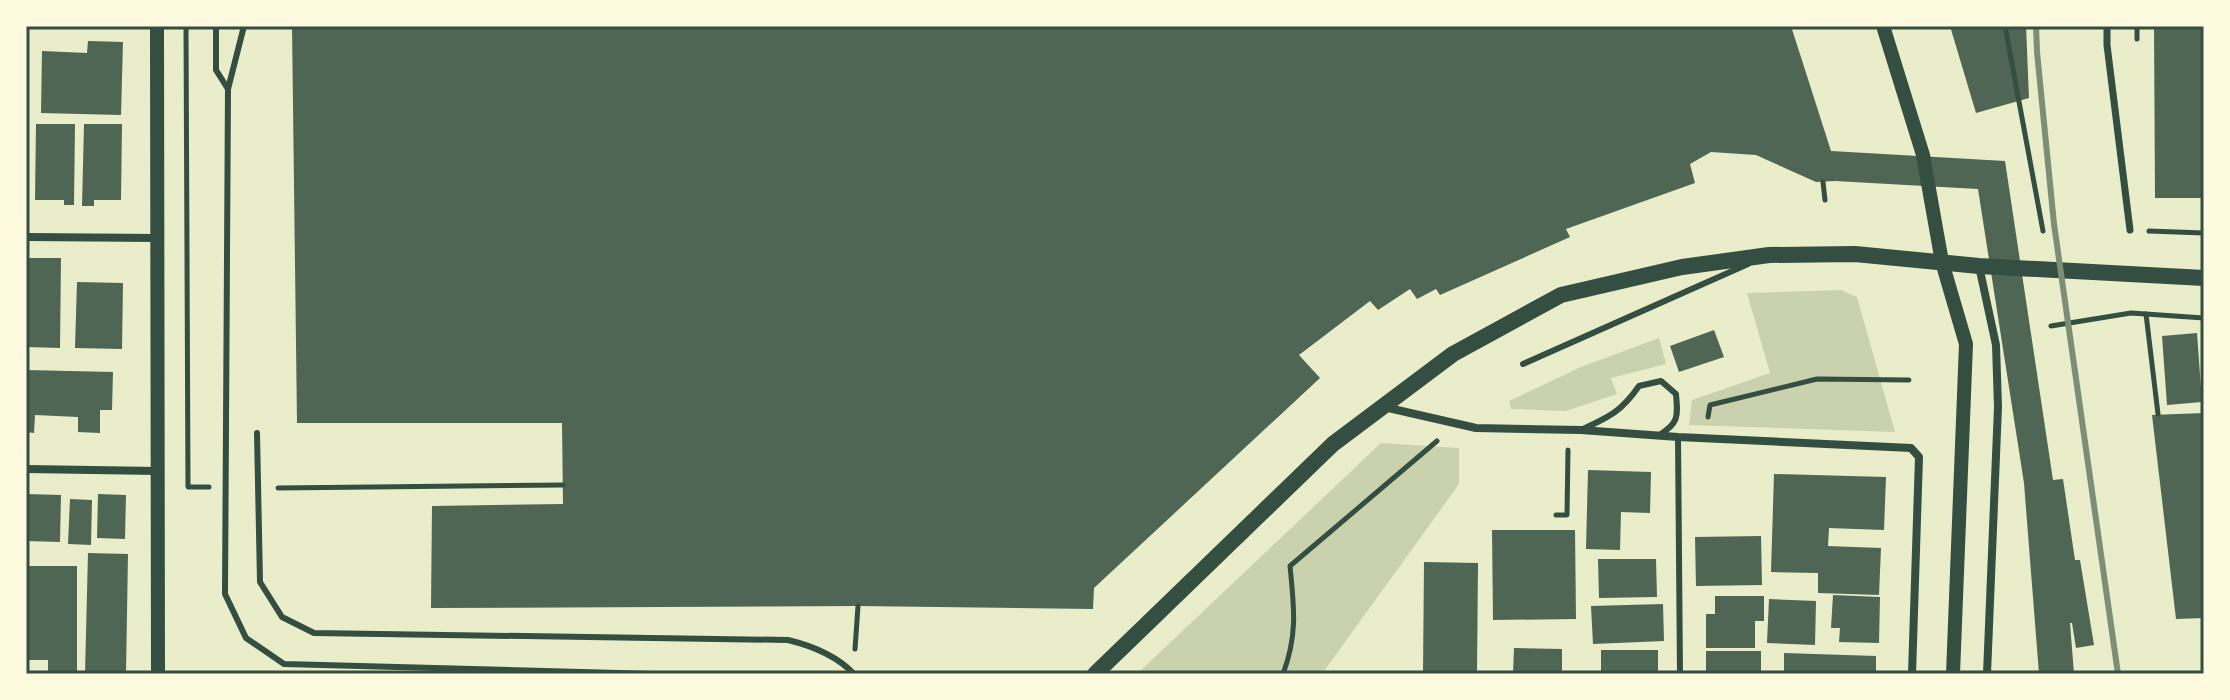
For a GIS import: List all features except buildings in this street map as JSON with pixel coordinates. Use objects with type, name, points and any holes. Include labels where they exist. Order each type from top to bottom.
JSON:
[{"type":"main road","points":[[1095,674],[1333,444],[1453,354],[1561,295],[1682,267],[1769,255],[1855,254],[1979,266],[2204,278]]},
{"type":"street","points":[[157,26],[158,674]]},
{"type":"street","points":[[1883,26],[1923,155],[1942,262],[1966,344],[1953,674]]},
{"type":"street","points":[[2107,26],[2130,230]]},
{"type":"street","points":[[26,237],[157,238]]},
{"type":"street","points":[[1979,266],[1996,345],[1998,407],[1987,674]]},
{"type":"street","points":[[1384,407],[1476,428],[1568,429],[1911,448],[1919,457],[1912,674]]},
{"type":"street","points":[[26,469],[158,471]]},
{"type":"lane","points":[[216,26],[216,70],[228,89]]},
{"type":"lane","points":[[244,26],[228,89],[225,594],[246,638],[284,664],[655,674]]},
{"type":"lane","points":[[1523,364],[1769,255]]},
{"type":"lane","points":[[1581,430],[1613,416],[1631,399],[1639,386],[1661,381],[1676,394],[1678,415],[1671,428],[1658,436]]},
{"type":"lane","points":[[257,433],[260,582],[282,617],[314,633],[788,640],[813,646],[845,664],[854,674]]},
{"type":"lane","points":[[1678,437],[1680,674]]},
{"type":"path","points":[[186,26],[188,487],[203,487]]},
{"type":"path","points":[[2005,26],[2043,231]]},
{"type":"path","points":[[2137,26],[2137,39]]},
{"type":"path","points":[[1823,182],[1825,200]]},
{"type":"path","points":[[2130,230],[2204,233]]},
{"type":"path","points":[[2051,326],[2131,313],[2204,318]]},
{"type":"path","points":[[2146,314],[2158,414]]},
{"type":"path","points":[[1706,439],[1710,405],[1817,379],[1909,380]]},
{"type":"path","points":[[1556,515],[1567,515],[1568,429]]},
{"type":"path","points":[[1283,674],[1291,651],[1295,613],[1290,566],[1440,439]]},
{"type":"path","points":[[278,488],[563,485]]},
{"type":"path","points":[[855,651],[858,606]]},
{"type":"green space","points":[[1841,290],[1857,297],[1895,432],[1689,425],[1692,400],[1770,373],[1747,293]]},
{"type":"green space","points":[[1659,338],[1666,364],[1611,378],[1617,394],[1566,411],[1511,409],[1509,401],[1581,367]]},
{"type":"green space","points":[[1381,443],[1459,448],[1459,484],[1322,674],[1137,674]]},
{"type":"railway","points":[[2036,26],[2054,224],[2118,674]]}]
